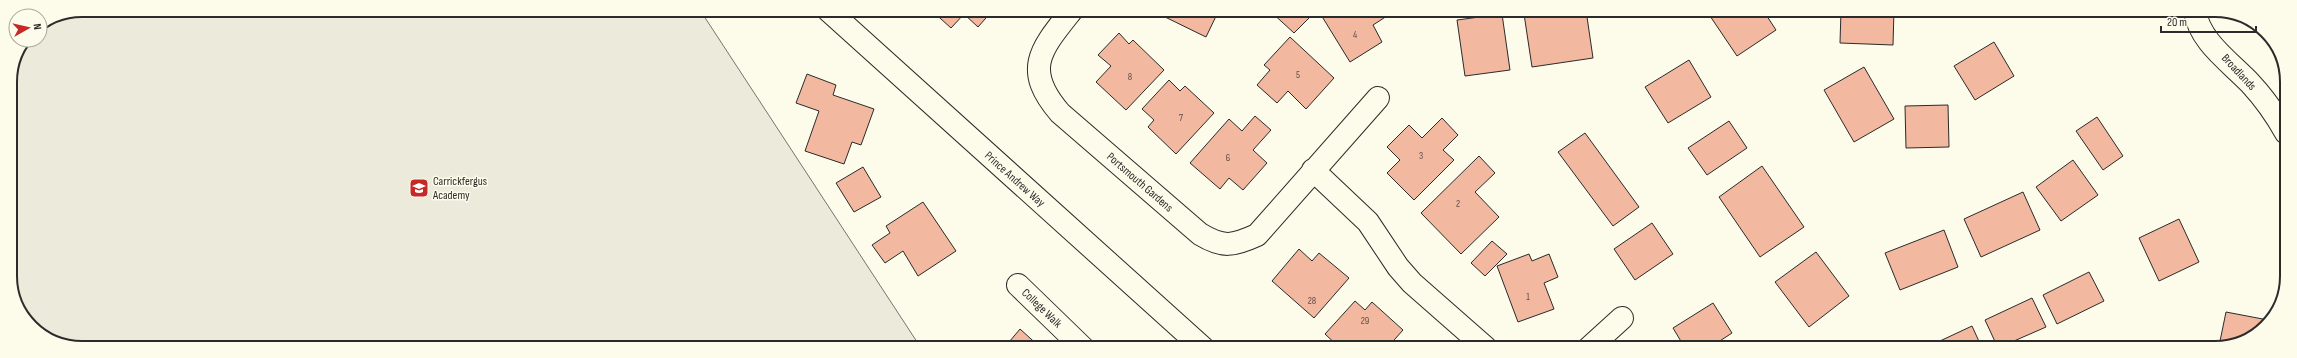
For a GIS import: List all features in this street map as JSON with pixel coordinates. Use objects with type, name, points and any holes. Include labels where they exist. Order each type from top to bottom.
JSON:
[{"type":"street","name":"Prince Andrew Way","points":[[836,17],[1195,341]]},
{"type":"street","name":"Portsmouth Gardens","points":[[1066,17],[1047,41],[1039,59],[1042,88],[1046,97],[1060,113],[1200,234],[1221,244],[1238,244],[1257,235],[1378,98]]},
{"type":"street","name":"Broadlands","points":[[2196,17],[2202,33],[2251,84],[2280,125]]},
{"type":"street","points":[[1313,170],[1368,222],[1398,267],[1412,283],[1478,341]]},
{"type":"street","name":"College Walk","points":[[1018,285],[1076,341]]},
{"type":"street","points":[[1597,341],[1622,318]]},
{"type":"shaded area","name":"Carrickfergus Academy","points":[[82,17],[705,17],[916,341],[82,341],[61,338],[42,328],[36,322],[24,305],[18,289],[17,82],[18,69],[27,48],[48,48],[48,27],[69,18]]},
{"type":"building","points":[[939,17],[961,17],[951,28]]},
{"type":"building","points":[[967,17],[987,17],[978,27]]},
{"type":"building","points":[[1165,17],[1216,17],[1206,37]]},
{"type":"building","points":[[1277,17],[1308,17],[1309,18],[1294,33]]},
{"type":"building","points":[[1322,17],[1385,17],[1373,25],[1382,42],[1350,62]]},
{"type":"building","points":[[1480,17],[1502,17],[1510,70],[1465,76],[1457,20]]},
{"type":"building","points":[[1524,17],[1587,17],[1593,58],[1532,67]]},
{"type":"building","points":[[1711,17],[1768,17],[1776,30],[1737,56]]},
{"type":"building","points":[[1841,17],[1894,17],[1893,45],[1840,43]]},
{"type":"building","points":[[1119,33],[1129,44],[1133,40],[1164,70],[1126,110],[1096,82],[1111,66],[1098,55]]},
{"type":"building","points":[[1290,37],[1334,78],[1306,109],[1288,91],[1277,103],[1257,85],[1270,70],[1264,65]]},
{"type":"building","points":[[1994,42],[2014,76],[1975,100],[1954,66]]},
{"type":"building","points":[[1689,60],[1711,97],[1668,123],[1645,87]]},
{"type":"building","points":[[1864,67],[1894,119],[1854,142],[1824,90]]},
{"type":"building","points":[[807,74],[836,85],[833,95],[874,109],[861,145],[852,142],[844,164],[805,151],[819,111],[796,103]]},
{"type":"building","points":[[1169,80],[1180,91],[1185,86],[1214,113],[1176,154],[1148,127],[1154,120],[1142,109]]},
{"type":"building","points":[[1948,105],[1949,147],[1906,148],[1905,106]]},
{"type":"building","points":[[1255,116],[1271,130],[1253,150],[1267,163],[1243,190],[1229,178],[1220,189],[1190,163],[1229,119],[1242,131]]},
{"type":"building","points":[[2097,117],[2123,156],[2103,170],[2076,131]]},
{"type":"building","points":[[1442,118],[1458,135],[1443,150],[1454,160],[1414,200],[1387,173],[1400,160],[1387,147],[1409,125],[1422,138]]},
{"type":"building","points":[[1729,121],[1747,148],[1707,175],[1688,148]]},
{"type":"building","points":[[1585,133],[1639,207],[1613,226],[1558,152]]},
{"type":"building","points":[[1479,156],[1495,173],[1475,192],[1499,217],[1461,254],[1421,213]]},
{"type":"building","points":[[2073,160],[2098,195],[2061,221],[2036,187]]},
{"type":"building","points":[[1762,166],[1804,227],[1760,257],[1719,197]]},
{"type":"building","points":[[863,167],[881,197],[854,212],[836,183]]},
{"type":"building","points":[[2023,192],[2040,230],[1981,257],[1964,219]]},
{"type":"building","points":[[923,202],[956,251],[918,276],[903,251],[885,263],[872,245],[890,233],[886,226]]},
{"type":"building","points":[[2179,219],[2199,262],[2159,281],[2139,238]]},
{"type":"building","points":[[1652,223],[1673,254],[1635,280],[1614,249]]},
{"type":"building","points":[[1944,230],[1958,267],[1900,290],[1885,253]]},
{"type":"building","points":[[1492,241],[1507,254],[1485,276],[1471,263]]},
{"type":"building","points":[[1299,249],[1312,261],[1319,253],[1349,278],[1314,318],[1272,281]]},
{"type":"building","points":[[1816,252],[1849,296],[1809,327],[1775,282]]},
{"type":"building","points":[[1529,254],[1532,261],[1549,254],[1558,277],[1544,283],[1554,309],[1518,322],[1497,266]]},
{"type":"building","points":[[2089,272],[2104,301],[2057,324],[2043,295]]},
{"type":"building","points":[[2032,298],[2046,327],[2014,341],[1995,341],[1985,320]]},
{"type":"building","points":[[1355,301],[1365,310],[1372,302],[1403,330],[1393,341],[1332,341],[1325,334]]},
{"type":"building","points":[[1713,303],[1732,333],[1720,341],[1681,341],[1673,328]]},
{"type":"building","points":[[2226,312],[2264,319],[2248,332],[2236,338],[2220,341]]},
{"type":"building","points":[[1972,326],[1979,341],[1940,341]]},
{"type":"building","points":[[1020,329],[1033,341],[1010,341]]},
{"type":"place","name":"Carrickfergus Academy","points":[[419,188]]}]
